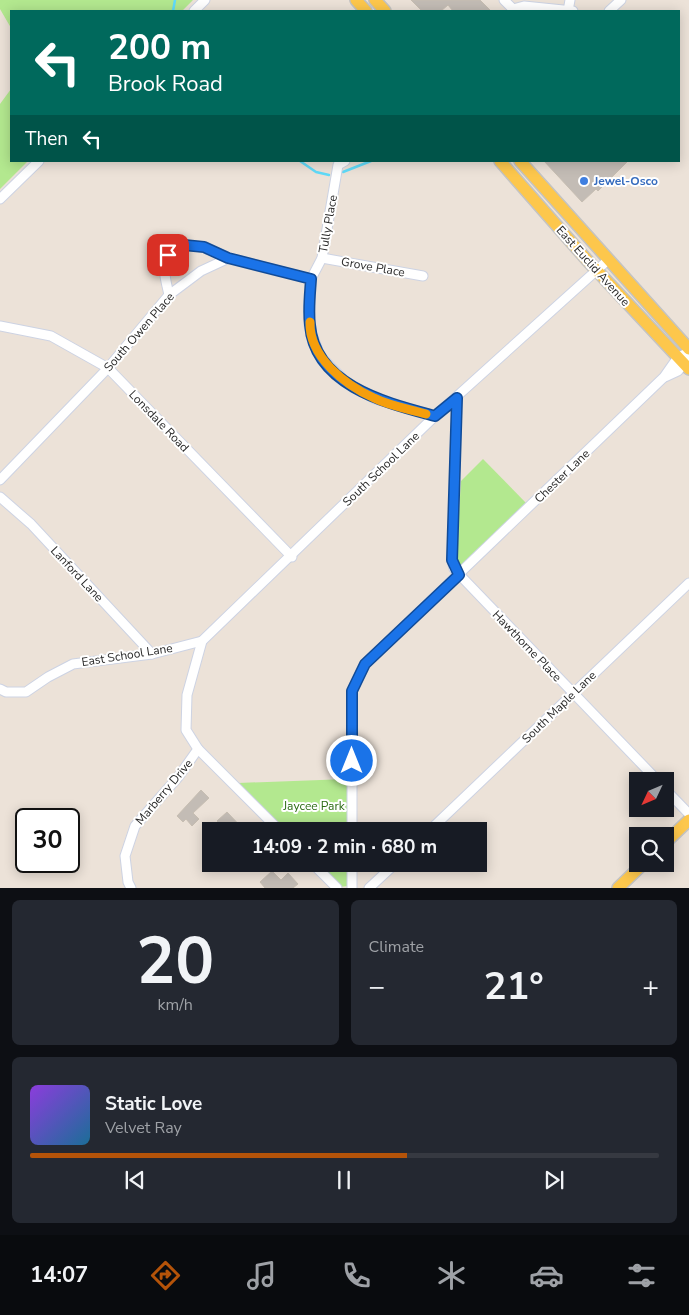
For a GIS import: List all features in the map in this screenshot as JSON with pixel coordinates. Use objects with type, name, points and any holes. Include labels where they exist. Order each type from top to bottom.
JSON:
[{"type":"main road","points":[[356,0],[365,10]]},
{"type":"main road","points":[[375,0],[384,10]]},
{"type":"main road","name":"East Euclid Avenue","points":[[501,162],[596,270],[687,358]]},
{"type":"main road","name":"East Euclid Avenue","points":[[521,162],[608,260],[687,358]]},
{"type":"main road","points":[[674,834],[689,820]]},
{"type":"main road","points":[[618,888],[635,872]]},
{"type":"street","points":[[195,10],[205,0]]},
{"type":"street","points":[[504,0],[513,9],[524,6],[554,4],[568,10]]},
{"type":"street","points":[[609,10],[621,0]]},
{"type":"street","points":[[0,199],[38,162]]},
{"type":"street","name":"Tully Place","points":[[341,163],[322,258],[311,279],[310,326],[320,356],[346,382],[374,399],[435,416]]},
{"type":"street","points":[[169,294],[164,271],[168,255],[184,245],[204,247],[228,258],[311,279]]},
{"type":"street","name":"South Owen Place","points":[[0,480],[108,368],[169,294],[201,271],[228,258]]},
{"type":"street","name":"Grove Place","points":[[322,258],[423,276]]},
{"type":"street","name":"South School Lane","points":[[202,642],[292,557],[435,416],[608,260]]},
{"type":"street","name":"Lonsdale Road","points":[[0,326],[51,336],[108,368],[292,557]]},
{"type":"street","name":"Chester Lane","points":[[352,822],[352,691],[365,664],[664,377],[687,358]]},
{"type":"street","points":[[457,398],[452,560],[459,575]]},
{"type":"street","name":"Lanford Lane","points":[[0,497],[31,524],[152,654]]},
{"type":"street","name":"Hawthorne Place","points":[[459,575],[649,772]]},
{"type":"street","name":"South Maple Lane","points":[[439,822],[689,583]]},
{"type":"street","name":"East School Lane","points":[[0,689],[6,692],[26,692],[48,676],[74,664],[152,654],[202,642]]},
{"type":"street","name":"Marberry Drive","points":[[130,888],[125,856],[134,826],[179,776],[198,749],[186,730],[187,695],[202,642]]},
{"type":"street","points":[[198,749],[271,822]]},
{"type":"street","points":[[674,798],[689,814]]},
{"type":"street","points":[[321,872],[337,888]]},
{"type":"street","points":[[352,872],[352,888]]},
{"type":"street","points":[[376,885],[387,872]]},
{"type":"green space","points":[[0,0],[193,0],[183,10],[10,10],[10,26],[0,9]]},
{"type":"green space","points":[[10,90],[10,162],[27,162],[0,189],[0,104]]},
{"type":"green space","points":[[483,459],[527,504],[462,565],[459,565],[456,561],[461,481]]},
{"type":"green space","name":"Jaycee Park","points":[[347,779],[347,822],[276,822],[238,783]]},
{"type":"green space","points":[[324,872],[347,872],[348,886],[339,887]]},
{"type":"building","points":[[411,0],[480,0],[490,10],[452,10],[448,5],[442,10],[421,10]]},
{"type":"building","name":"Jewel-Osco","points":[[545,162],[627,162],[598,191],[596,189],[582,202]]},
{"type":"building","points":[[201,790],[209,798],[193,813],[199,819],[192,826],[186,819],[183,822],[177,816]]},
{"type":"building","points":[[227,812],[236,822],[218,822]]},
{"type":"building","points":[[273,872],[281,880],[288,873],[298,884],[293,888],[265,888],[260,882]]},
{"type":"waterway","points":[[173,10],[175,0]]},
{"type":"waterway","points":[[301,162],[316,172],[329,175]]},
{"type":"waterway","points":[[343,172],[368,162]]},
{"type":"slow traffic","points":[[310,322],[320,356],[346,382],[374,399],[426,414]]},
{"type":"place","name":"Jewel-Osco","points":[[584,181]]},
{"type":"route","points":[[168,255],[184,245],[204,247],[228,258],[311,279],[310,326],[320,356],[346,382],[374,399],[435,416],[457,398],[452,560],[454,569],[459,575],[365,664],[352,691],[352,761]]}]
